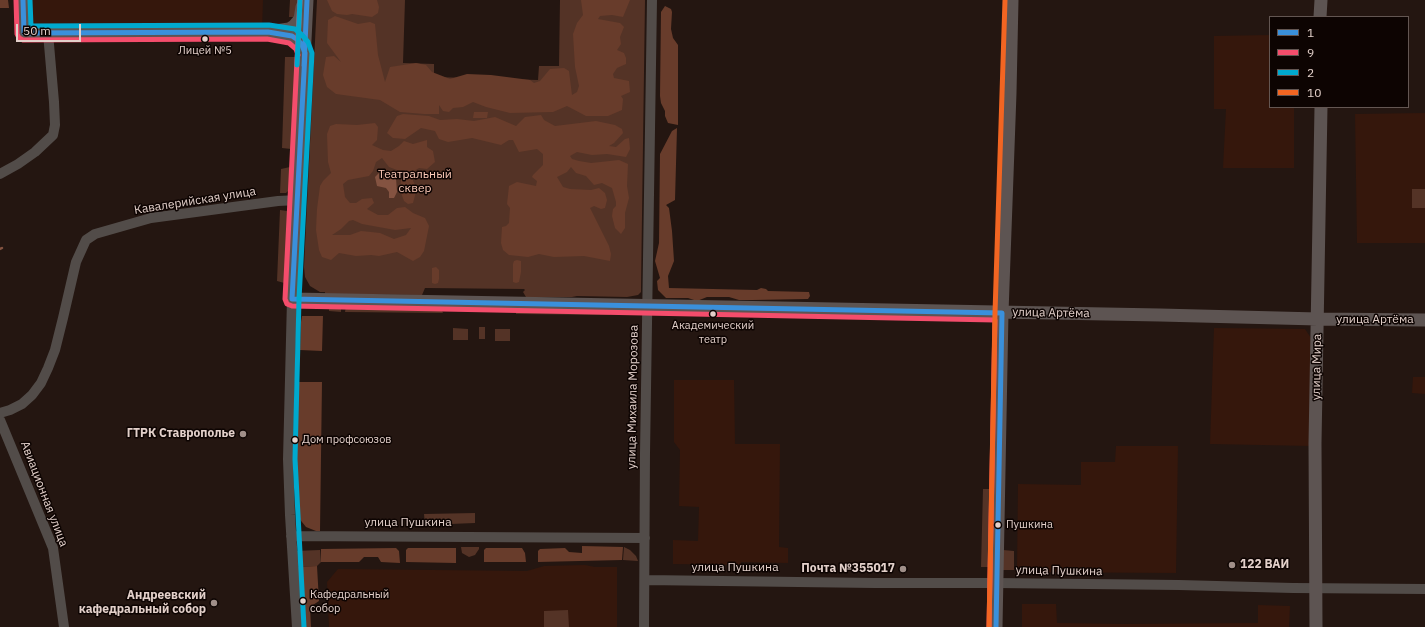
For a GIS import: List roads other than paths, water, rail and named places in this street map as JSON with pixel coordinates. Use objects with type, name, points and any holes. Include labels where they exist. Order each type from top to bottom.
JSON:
[{"type":"main road","points":[[23,0],[24,33],[268,32],[292,36],[302,45],[305,53]]},
{"type":"main road","points":[[268,32],[294,26],[300,19],[304,0]]},
{"type":"main road","points":[[292,299],[307,0]]},
{"type":"main road","points":[[996,627],[1002,313],[1012,0]]},
{"type":"main road","points":[[1320,0],[1320,16]]},
{"type":"main road","name":"улица Мира","points":[[1316,627],[1315,502],[1321,108]]},
{"type":"main road","name":"улица Артёма","points":[[292,299],[1425,320]]},
{"type":"street","name":"улица Михаила Морозова","points":[[644,627],[652,0]]},
{"type":"street","points":[[0,174],[24,160],[53,135],[54,102],[48,33]]},
{"type":"street","name":"Кавалерийская улица","points":[[0,413],[22,404],[32,395],[41,383],[48,368],[60,331],[76,262],[86,240],[95,234],[151,218],[278,201],[298,200]]},
{"type":"street","points":[[292,299],[288,459],[297,627]]},
{"type":"street","name":"Авиационная улица","points":[[0,420],[53,548],[64,627]]},
{"type":"street","name":"улица Пушкина","points":[[291,536],[645,538]]},
{"type":"street","name":"улица Пушкина","points":[[645,580],[1425,589]]},
{"type":"place","name":"Лицей №5","points":[[205,39]]},
{"type":"place","name":"Академический театр","points":[[713,314]]},
{"type":"place","name":"ГТРК Ставрополье","points":[[243,434]]},
{"type":"place","name":"Дом профсоюзов","points":[[295,440]]},
{"type":"place","name":"Пушкина","points":[[998,525]]},
{"type":"place","name":"122 ВАИ","points":[[1232,565]]},
{"type":"place","name":"Почта №355017","points":[[903,569]]},
{"type":"place","name":"Кафедральный собор","points":[[303,601]]},
{"type":"place","name":"Андреевский кафедральный собор","points":[[214,603]]},
{"type":"park label","name":"Театральный сквер","points":[[415,182]]}]
